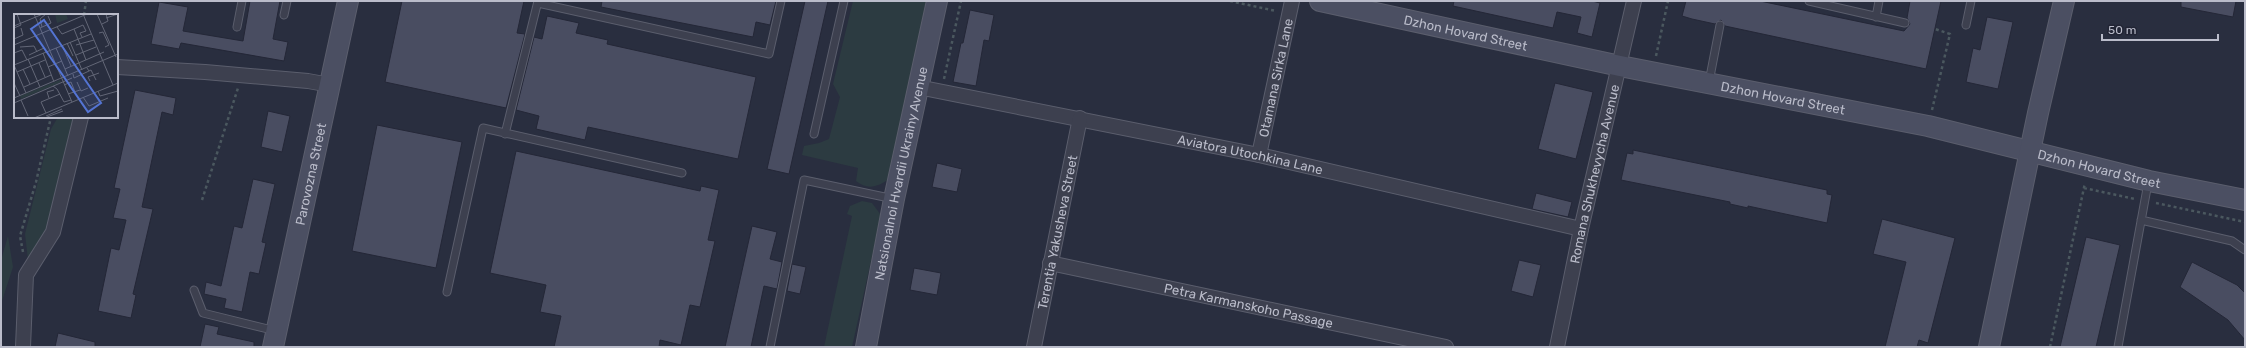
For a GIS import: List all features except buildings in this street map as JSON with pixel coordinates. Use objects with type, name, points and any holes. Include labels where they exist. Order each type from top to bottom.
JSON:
[{"type":"street","name":"Parovozna Street","points":[[274,339],[348,1]]},
{"type":"street","name":"Natsionalnoi Hvardii Ukrainy Avenue","points":[[866,347],[894,199],[937,1]]},
{"type":"street","name":"Dzhon Hovard Street","points":[[1320,1],[1620,66],[1928,126],[2149,180],[2245,200]]},
{"type":"street","name":"Romana Shukhevycha Avenue","points":[[1557,347],[1581,229],[1634,1]]},
{"type":"street","points":[[1989,347],[2030,152],[2064,1]]},
{"type":"street","name":"Otamana Sirka Lane","points":[[1259,155],[1291,7]]},
{"type":"street","points":[[118,67],[205,72],[308,81],[330,85]]},
{"type":"street","name":"Aviatora Utochkina Lane","points":[[918,87],[1080,118],[1259,155],[1581,229]]},
{"type":"street","points":[[23,347],[26,275],[53,232],[81,118]]},
{"type":"street","name":"Terentia Yakusheva Street","points":[[1034,347],[1080,118]]},
{"type":"street","name":"Petra Karmanskoho Passage","points":[[1050,263],[1446,347]]},
{"type":"lane","points":[[237,27],[242,1]]},
{"type":"lane","points":[[284,15],[287,1]]},
{"type":"lane","points":[[505,134],[538,2],[769,54],[781,1]]},
{"type":"lane","points":[[814,134],[844,1]]},
{"type":"lane","points":[[1809,1],[1906,23]]},
{"type":"lane","points":[[1876,16],[1880,1]]},
{"type":"lane","points":[[1966,25],[1971,1]]},
{"type":"lane","points":[[1709,83],[1720,25]]},
{"type":"lane","points":[[447,292],[483,128],[682,173]]},
{"type":"lane","points":[[770,347],[804,180],[894,199]]},
{"type":"lane","points":[[2118,347],[2149,180]]},
{"type":"lane","points":[[2141,220],[2232,241],[2245,250]]},
{"type":"lane","points":[[194,290],[203,313],[274,339]]},
{"type":"path","points":[[84,14],[86,1]]},
{"type":"path","points":[[941,92],[961,1]]},
{"type":"path","points":[[1230,1],[1291,7]]},
{"type":"path","points":[[1653,72],[1668,1]]},
{"type":"path","points":[[1928,126],[1950,34],[1935,29]]},
{"type":"path","points":[[202,200],[242,76]]},
{"type":"path","points":[[26,275],[20,236],[36,182],[51,118]]},
{"type":"path","points":[[2050,347],[2086,182]]},
{"type":"path","points":[[2084,188],[2245,222]]},
{"type":"shaded area","points":[[853,1],[926,1],[889,179],[881,184],[869,187],[856,181],[858,168],[802,155],[804,146],[829,139],[840,97],[833,84]]},
{"type":"shaded area","points":[[57,118],[74,118],[49,226],[28,260],[25,234],[51,129]]},
{"type":"shaded area","points":[[862,201],[872,203],[881,215],[852,347],[824,347],[852,216],[847,214],[850,206]]},
{"type":"shaded area","points":[[8,236],[13,267],[1,304],[1,260]]}]
